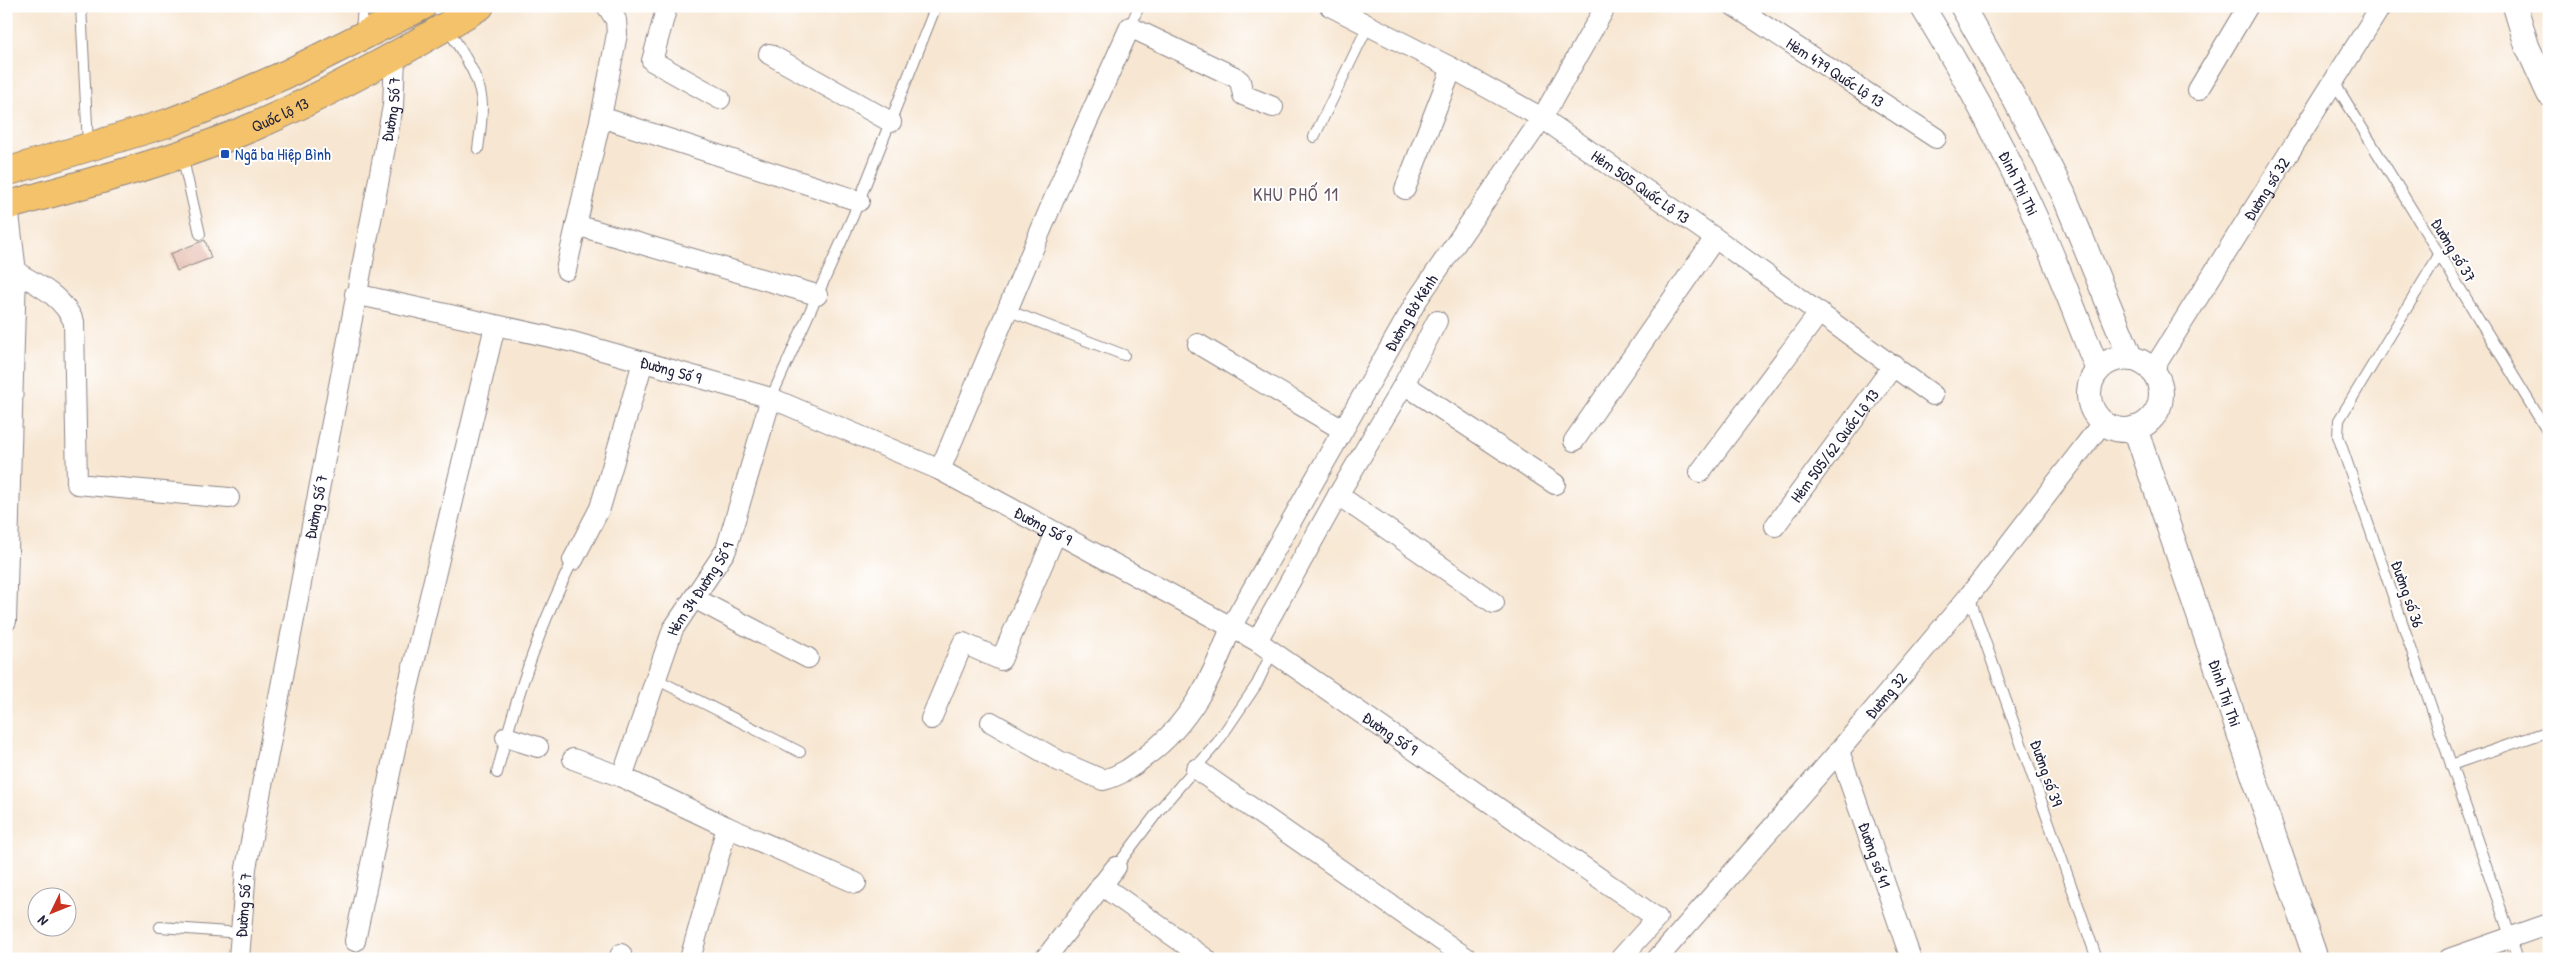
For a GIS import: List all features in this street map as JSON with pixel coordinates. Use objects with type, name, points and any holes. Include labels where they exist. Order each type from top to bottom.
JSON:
[{"type":"highway","name":"Quốc lộ 13","points":[[6,172],[168,123],[229,99],[289,74],[422,6]]},
{"type":"highway","name":"Quốc lộ 13","points":[[7,206],[182,154],[255,126],[395,57],[480,6]]},
{"type":"street","points":[[566,270],[617,34],[616,20],[607,6]]},
{"type":"street","points":[[667,6],[652,61],[720,99]]},
{"type":"street","name":"Hẻm 505 Quốc Lộ 13","points":[[1330,6],[1452,68],[1542,118],[1820,312],[1933,395]]},
{"type":"street","name":"Đường Bờ Kênh","points":[[991,722],[1094,778],[1103,780],[1124,772],[1154,750],[1182,723],[1208,680],[1231,627],[1341,429],[1417,300],[1542,118],[1606,6]]},
{"type":"street","name":"Hẻm 479 Quốc lộ 13","points":[[1734,6],[1755,11],[1936,138]]},
{"type":"street","name":"Đinh Thị Thi","points":[[1922,6],[1945,43],[2019,184],[2042,232],[2098,370]]},
{"type":"street","points":[[1962,6],[2013,96],[2063,193],[2131,359]]},
{"type":"street","points":[[2198,90],[2248,6]]},
{"type":"street","name":"Đường số 32","points":[[2152,371],[2334,82],[2355,44],[2381,6]]},
{"type":"street","points":[[2515,6],[2527,46],[2549,94]]},
{"type":"street","points":[[940,470],[1074,149],[1130,27],[1235,77],[1240,81],[1243,94],[1272,107]]},
{"type":"street","points":[[768,54],[891,122]]},
{"type":"street","name":"Đường Số 7","points":[[239,959],[246,868],[355,294],[393,106],[395,57]]},
{"type":"street","points":[[1405,189],[1452,68]]},
{"type":"street","points":[[600,117],[858,202]]},
{"type":"street","points":[[6,620],[16,272],[7,206]]},
{"type":"street","points":[[576,225],[817,295]]},
{"type":"street","points":[[1574,441],[1715,238]]},
{"type":"street","points":[[16,272],[56,296],[67,308],[74,322],[77,484],[229,498]]},
{"type":"street","name":"Đường Số 9","points":[[355,294],[573,342],[771,398],[940,470],[1231,627],[1264,647],[1658,918],[1620,959]]},
{"type":"street","points":[[1700,472],[1820,312]]},
{"type":"street","points":[[1264,647],[1338,494],[1404,384],[1438,321]]},
{"type":"street","points":[[355,941],[406,696],[495,326]]},
{"type":"street","points":[[1198,344],[1341,429]]},
{"type":"street","points":[[2119,358],[2131,359],[2143,363],[2152,371],[2158,382],[2160,393],[2159,406],[2154,415],[2135,428],[2124,430],[2103,422],[2090,404],[2089,392],[2091,380],[2107,362],[2119,358]]},
{"type":"street","points":[[573,560],[600,508],[643,362]]},
{"type":"street","name":"Hẻm 505/62 Quốc Lộ 13","points":[[1775,526],[1894,365]]},
{"type":"street","points":[[1404,384],[1555,484]]},
{"type":"street","name":"Hẻm 34 Đường Số 9","points":[[622,777],[673,629],[726,550],[771,398]]},
{"type":"street","name":"Đường 32","points":[[1657,959],[1839,751],[1969,596],[2103,422]]},
{"type":"street","name":"Đinh Thị Thi","points":[[2135,428],[2316,959]]},
{"type":"street","points":[[1338,494],[1494,603]]},
{"type":"street","points":[[932,719],[963,643],[1001,660],[1056,533]]},
{"type":"street","points":[[694,598],[808,658]]},
{"type":"street","points":[[506,737],[538,747]]},
{"type":"street","name":"Đường số 41","points":[[1839,751],[1911,959]]},
{"type":"street","points":[[573,759],[622,777],[856,883]]},
{"type":"street","points":[[1196,769],[1468,959]]},
{"type":"street","points":[[690,959],[727,826]]},
{"type":"street","points":[[1045,959],[1116,866]]},
{"type":"street","points":[[1102,885],[1206,959]]},
{"type":"street","points":[[2449,959],[2549,924]]},
{"type":"lane","points":[[81,6],[88,148]]},
{"type":"lane","points":[[361,38],[363,6]]},
{"type":"lane","points":[[771,398],[858,202],[936,6]]},
{"type":"lane","points":[[1130,27],[1139,6]]},
{"type":"lane","points":[[447,26],[479,88],[482,104],[478,149]]},
{"type":"lane","points":[[1314,137],[1368,26]]},
{"type":"lane","name":"Đường số 37","points":[[2334,82],[2549,434]]},
{"type":"lane","points":[[182,154],[200,234]]},
{"type":"lane","name":"Đường số 36","points":[[2440,255],[2339,420],[2338,436],[2518,959]]},
{"type":"lane","points":[[1008,310],[1124,355]]},
{"type":"lane","points":[[497,773],[506,737],[540,637],[559,588],[573,560]]},
{"type":"lane","name":"Đường số 39","points":[[1969,596],[2097,959]]},
{"type":"lane","points":[[1116,866],[1160,808],[1196,769],[1240,710],[1257,684],[1264,647]]},
{"type":"lane","points":[[656,679],[800,752]]},
{"type":"lane","points":[[2451,765],[2549,732]]},
{"type":"lane","points":[[160,927],[241,933]]},
{"type":"building","points":[[205,240],[211,258],[177,271],[170,254]]},
{"type":"place","name":"Ngã ba Hiệp Bình","points":[[225,154]]},
{"type":"district","name":"KHU PHỐ 11","points":[[1296,195]]}]
